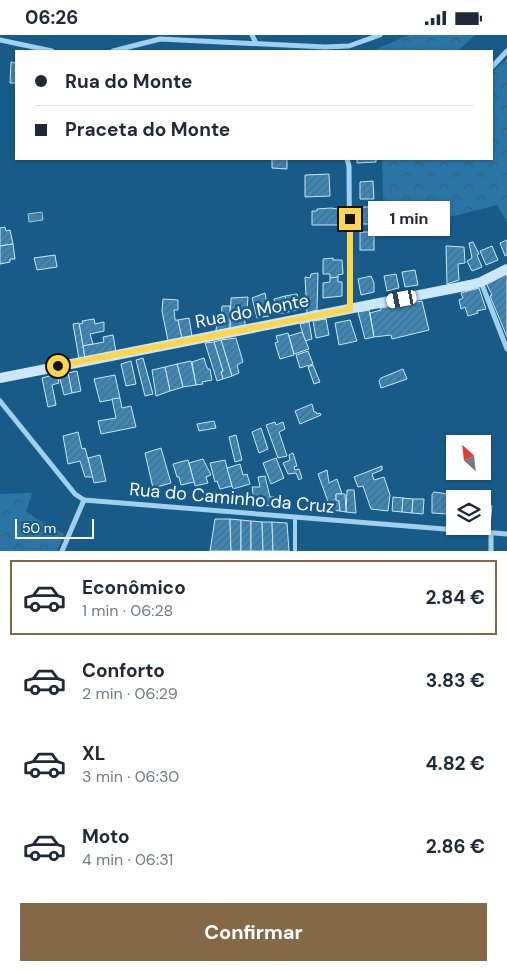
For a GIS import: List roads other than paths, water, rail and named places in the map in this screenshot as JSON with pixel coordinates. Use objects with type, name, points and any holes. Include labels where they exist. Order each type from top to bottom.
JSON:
[{"type":"street","points":[[252,35],[256,43]]},
{"type":"street","points":[[116,50],[158,37],[325,47],[349,46],[380,35]]},
{"type":"street","points":[[0,40],[47,50]]},
{"type":"street","points":[[493,66],[507,51]]},
{"type":"street","points":[[347,160],[349,166],[350,309]]},
{"type":"street","name":"Rua do Monte","points":[[0,378],[481,282],[507,269]]},
{"type":"street","points":[[481,282],[507,349]]},
{"type":"street","points":[[0,401],[75,494],[84,500],[62,551]]},
{"type":"street","name":"Rua do Caminho da Cruz","points":[[84,500],[446,529]]},
{"type":"street","name":"Rua do Caminho da Cruz","points":[[491,533],[507,534]]},
{"type":"street","points":[[491,535],[491,551]]},
{"type":"lane","points":[[294,517],[295,551]]},
{"type":"water","points":[[42,212],[43,220],[29,222],[28,214]]}]
